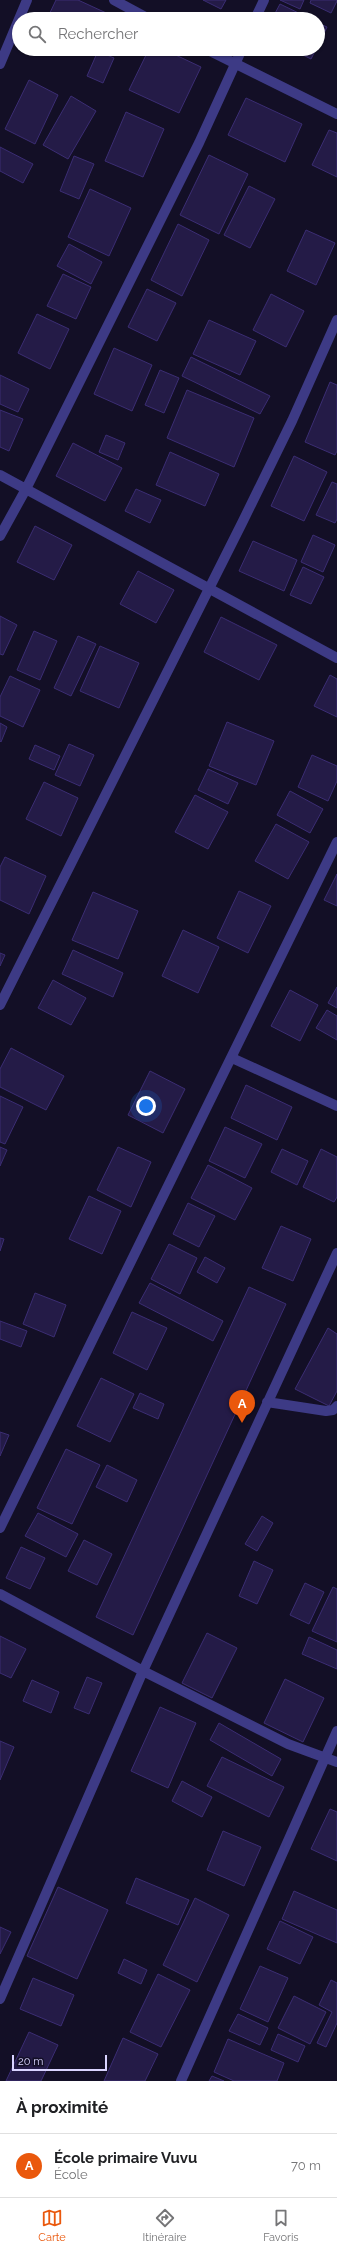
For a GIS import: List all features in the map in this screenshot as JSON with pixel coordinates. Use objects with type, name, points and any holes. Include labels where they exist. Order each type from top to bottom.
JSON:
[{"type":"street","points":[[22,12],[27,0]]},
{"type":"street","points":[[114,0],[136,12]]},
{"type":"street","points":[[259,12],[264,0]]},
{"type":"street","points":[[0,64],[12,36]]},
{"type":"street","points":[[219,56],[337,114]]},
{"type":"street","points":[[0,536],[26,489],[199,143],[239,56]]},
{"type":"street","points":[[0,1006],[292,421],[337,320]]},
{"type":"street","points":[[0,475],[337,658]]},
{"type":"street","points":[[0,1528],[337,842]]},
{"type":"street","points":[[232,1058],[337,1106]]},
{"type":"street","points":[[0,2000],[143,1671],[337,1253]]},
{"type":"street","points":[[267,1402],[326,1411],[333,1410],[337,1406]]},
{"type":"street","points":[[0,1594],[143,1671],[288,1744],[337,1762]]},
{"type":"street","points":[[181,2081],[337,1731]]},
{"type":"building","points":[[56,0],[78,0],[104,12],[50,12]]},
{"type":"building","points":[[203,0],[226,0],[221,9]]},
{"type":"building","points":[[280,0],[304,0],[300,9]]},
{"type":"building","points":[[311,0],[337,1],[331,13],[310,3]]},
{"type":"building","points":[[280,4],[297,12],[276,12]]},
{"type":"building","points":[[96,56],[109,56],[114,58],[103,83],[87,76]]},
{"type":"building","points":[[146,56],[178,56],[201,67],[179,113],[129,90]]},
{"type":"building","points":[[305,56],[312,56],[311,59]]},
{"type":"building","points":[[29,80],[58,95],[35,144],[5,129]]},
{"type":"building","points":[[71,96],[96,111],[68,159],[43,145]]},
{"type":"building","points":[[246,98],[302,124],[285,162],[228,135]]},
{"type":"building","points":[[126,112],[164,129],[143,177],[105,161]]},
{"type":"building","points":[[329,130],[337,133],[337,177],[312,165]]},
{"type":"building","points":[[0,147],[33,164],[23,183],[0,171]]},
{"type":"building","points":[[209,155],[248,174],[219,234],[180,215]]},
{"type":"building","points":[[74,156],[94,164],[79,199],[60,191]]},
{"type":"building","points":[[249,186],[275,199],[250,248],[224,235]]},
{"type":"building","points":[[90,189],[131,208],[109,256],[68,237]]},
{"type":"building","points":[[178,224],[209,240],[182,296],[151,280]]},
{"type":"building","points":[[306,230],[335,243],[316,285],[287,271]]},
{"type":"building","points":[[69,244],[102,262],[91,284],[57,266]]},
{"type":"building","points":[[63,274],[91,287],[76,319],[47,306]]},
{"type":"building","points":[[147,289],[176,303],[157,341],[128,327]]},
{"type":"building","points":[[271,294],[304,311],[286,347],[253,330]]},
{"type":"building","points":[[37,314],[69,329],[50,369],[18,353]]},
{"type":"building","points":[[209,320],[256,341],[240,375],[193,354]]},
{"type":"building","points":[[114,348],[152,365],[132,411],[94,394]]},
{"type":"building","points":[[191,357],[270,396],[260,414],[182,376]]},
{"type":"building","points":[[160,370],[179,378],[164,413],[145,405]]},
{"type":"building","points":[[0,375],[29,389],[18,412],[0,404]]},
{"type":"building","points":[[330,382],[337,385],[337,451],[335,455],[305,442]]},
{"type":"building","points":[[187,390],[254,418],[234,467],[167,438]]},
{"type":"building","points":[[0,410],[23,419],[9,451],[0,447]]},
{"type":"building","points":[[106,435],[125,443],[118,460],[99,452]]},
{"type":"building","points":[[73,443],[122,468],[105,501],[56,476]]},
{"type":"building","points":[[170,452],[219,474],[205,506],[156,485]]},
{"type":"building","points":[[294,456],[327,472],[304,521],[271,506]]},
{"type":"building","points":[[332,482],[337,484],[337,519],[335,523],[316,515]]},
{"type":"building","points":[[136,489],[161,500],[150,523],[125,511]]},
{"type":"building","points":[[35,526],[72,545],[54,580],[17,562]]},
{"type":"building","points":[[313,535],[335,545],[323,572],[301,562]]},
{"type":"building","points":[[253,541],[297,560],[284,591],[239,571]]},
{"type":"building","points":[[303,567],[324,577],[311,604],[290,595]]},
{"type":"building","points":[[138,571],[174,590],[156,623],[120,604]]},
{"type":"building","points":[[0,616],[17,625],[3,655],[0,654]]},
{"type":"building","points":[[221,617],[277,645],[259,680],[204,652]]},
{"type":"building","points":[[34,631],[57,641],[40,680],[17,670]]},
{"type":"building","points":[[78,636],[96,644],[71,696],[54,688]]},
{"type":"building","points":[[100,646],[139,663],[119,708],[80,691]]},
{"type":"building","points":[[330,675],[337,679],[337,717],[314,706]]},
{"type":"building","points":[[10,676],[40,690],[23,727],[0,716],[0,697]]},
{"type":"building","points":[[227,722],[274,741],[256,785],[209,766]]},
{"type":"building","points":[[0,723],[7,727],[1,742],[0,741]]},
{"type":"building","points":[[69,744],[94,755],[80,786],[55,775]]},
{"type":"building","points":[[35,745],[60,756],[54,770],[29,759]]},
{"type":"building","points":[[312,755],[337,766],[337,781],[328,801],[298,787]]},
{"type":"building","points":[[208,769],[238,783],[228,804],[198,790]]},
{"type":"building","points":[[44,782],[78,798],[61,836],[26,819]]},
{"type":"building","points":[[290,791],[323,809],[310,833],[277,815]]},
{"type":"building","points":[[195,795],[228,812],[208,849],[175,832]]},
{"type":"building","points":[[276,824],[309,842],[288,879],[255,861]]},
{"type":"building","points":[[5,857],[46,876],[29,914],[0,900],[0,867]]},
{"type":"building","points":[[337,874],[337,906],[324,900]]},
{"type":"building","points":[[239,891],[271,906],[248,953],[217,938]]},
{"type":"building","points":[[93,892],[138,911],[118,959],[72,940]]},
{"type":"building","points":[[183,930],[219,947],[198,993],[162,976]]},
{"type":"building","points":[[73,950],[123,973],[113,997],[62,974]]},
{"type":"building","points":[[0,953],[5,955],[0,966]]},
{"type":"building","points":[[53,980],[86,998],[71,1025],[38,1008]]},
{"type":"building","points":[[337,987],[337,1008],[328,1003]]},
{"type":"building","points":[[290,990],[318,1005],[300,1041],[271,1026]]},
{"type":"building","points":[[327,1010],[337,1016],[337,1040],[316,1028]]},
{"type":"building","points":[[11,1048],[64,1076],[46,1110],[0,1087],[0,1069]]},
{"type":"building","points":[[150,1071],[185,1089],[163,1133],[128,1115]]},
{"type":"building","points":[[246,1085],[292,1107],[277,1140],[231,1118]]},
{"type":"building","points":[[0,1096],[23,1107],[5,1144],[0,1142]]},
{"type":"building","points":[[225,1127],[262,1144],[245,1178],[209,1161]]},
{"type":"building","points":[[0,1147],[7,1150],[0,1166]]},
{"type":"building","points":[[118,1147],[151,1162],[131,1207],[97,1190]]},
{"type":"building","points":[[282,1149],[308,1161],[297,1185],[271,1172]]},
{"type":"building","points":[[321,1149],[337,1157],[337,1197],[334,1202],[303,1187]]},
{"type":"building","points":[[208,1165],[252,1188],[235,1220],[191,1198]]},
{"type":"building","points":[[89,1196],[121,1211],[102,1254],[69,1239]]},
{"type":"building","points":[[188,1203],[215,1216],[199,1247],[173,1234]]},
{"type":"building","points":[[281,1226],[311,1239],[293,1281],[262,1268]]},
{"type":"building","points":[[0,1238],[4,1239],[0,1251]]},
{"type":"building","points":[[169,1244],[197,1258],[180,1294],[151,1279]]},
{"type":"building","points":[[205,1257],[225,1268],[217,1283],[197,1272]]},
{"type":"building","points":[[150,1283],[223,1321],[213,1341],[139,1303]]},
{"type":"building","points":[[249,1287],[286,1304],[133,1635],[96,1617]]},
{"type":"building","points":[[35,1293],[66,1305],[54,1337],[23,1324]]},
{"type":"building","points":[[132,1312],[167,1328],[147,1370],[113,1353]]},
{"type":"building","points":[[0,1321],[27,1331],[21,1347],[0,1339]]},
{"type":"building","points":[[328,1328],[337,1334],[337,1391],[329,1406],[295,1389]]},
{"type":"building","points":[[101,1378],[134,1394],[110,1442],[77,1426]]},
{"type":"building","points":[[140,1393],[164,1404],[158,1419],[133,1408]]},
{"type":"building","points":[[0,1432],[9,1435],[0,1456]]},
{"type":"building","points":[[66,1449],[100,1465],[72,1524],[37,1508]]},
{"type":"building","points":[[107,1465],[137,1480],[127,1502],[96,1487]]},
{"type":"building","points":[[38,1513],[78,1534],[66,1557],[25,1536]]},
{"type":"building","points":[[262,1516],[273,1523],[257,1551],[245,1544]]},
{"type":"building","points":[[84,1540],[112,1554],[97,1585],[68,1571]]},
{"type":"building","points":[[21,1547],[45,1558],[30,1589],[6,1578]]},
{"type":"building","points":[[254,1561],[273,1570],[257,1604],[239,1596]]},
{"type":"building","points":[[305,1583],[324,1592],[309,1624],[290,1615]]},
{"type":"building","points":[[333,1587],[337,1589],[337,1642],[312,1631]]},
{"type":"building","points":[[207,1633],[237,1648],[212,1698],[182,1683]]},
{"type":"building","points":[[0,1636],[26,1649],[11,1678],[0,1673]]},
{"type":"building","points":[[309,1637],[337,1650],[337,1669],[302,1654]]},
{"type":"building","points":[[87,1677],[102,1683],[89,1714],[74,1708]]},
{"type":"building","points":[[285,1679],[324,1698],[303,1742],[264,1723]]},
{"type":"building","points":[[32,1680],[59,1692],[51,1713],[23,1701]]},
{"type":"building","points":[[160,1707],[196,1723],[168,1788],[131,1771]]},
{"type":"building","points":[[219,1723],[281,1759],[272,1776],[210,1740]]},
{"type":"building","points":[[0,1741],[14,1747],[0,1780]]},
{"type":"building","points":[[222,1757],[284,1787],[269,1817],[207,1786]]},
{"type":"building","points":[[182,1781],[212,1797],[202,1817],[172,1801]]},
{"type":"building","points":[[330,1809],[337,1812],[337,1861],[311,1849]]},
{"type":"building","points":[[223,1831],[261,1847],[244,1886],[207,1870]]},
{"type":"building","points":[[136,1878],[189,1900],[178,1925],[126,1903]]},
{"type":"building","points":[[58,1887],[108,1910],[77,1979],[27,1956]]},
{"type":"building","points":[[294,1891],[337,1910],[337,1943],[282,1919]]},
{"type":"building","points":[[195,1898],[229,1915],[197,1982],[163,1965]]},
{"type":"building","points":[[280,1921],[313,1937],[300,1964],[267,1949]]},
{"type":"building","points":[[0,1927],[11,1932],[0,1954]]},
{"type":"building","points":[[124,1959],[147,1970],[141,1984],[118,1973]]},
{"type":"building","points":[[260,1966],[288,1978],[268,2022],[240,2009]]},
{"type":"building","points":[[158,1974],[190,1990],[161,2047],[130,2032]]},
{"type":"building","points":[[33,1978],[74,1995],[61,2026],[20,2009]]},
{"type":"building","points":[[331,1980],[337,1983],[337,2023],[326,2047],[317,2043],[332,2012],[319,2005]]},
{"type":"building","points":[[294,1996],[326,2012],[310,2044],[278,2028]]},
{"type":"building","points":[[238,2014],[268,2028],[260,2045],[229,2031]]},
{"type":"building","points":[[29,2032],[58,2045],[41,2081],[6,2081]]},
{"type":"building","points":[[278,2034],[305,2046],[298,2062],[271,2050]]},
{"type":"building","points":[[123,2038],[158,2054],[145,2081],[104,2081]]},
{"type":"building","points":[[228,2039],[284,2063],[277,2081],[234,2081],[214,2072]]},
{"type":"building","points":[[212,2076],[224,2081],[209,2081]]},
{"type":"place","name":"École primaire Vuvu","points":[[242,1423]]}]
